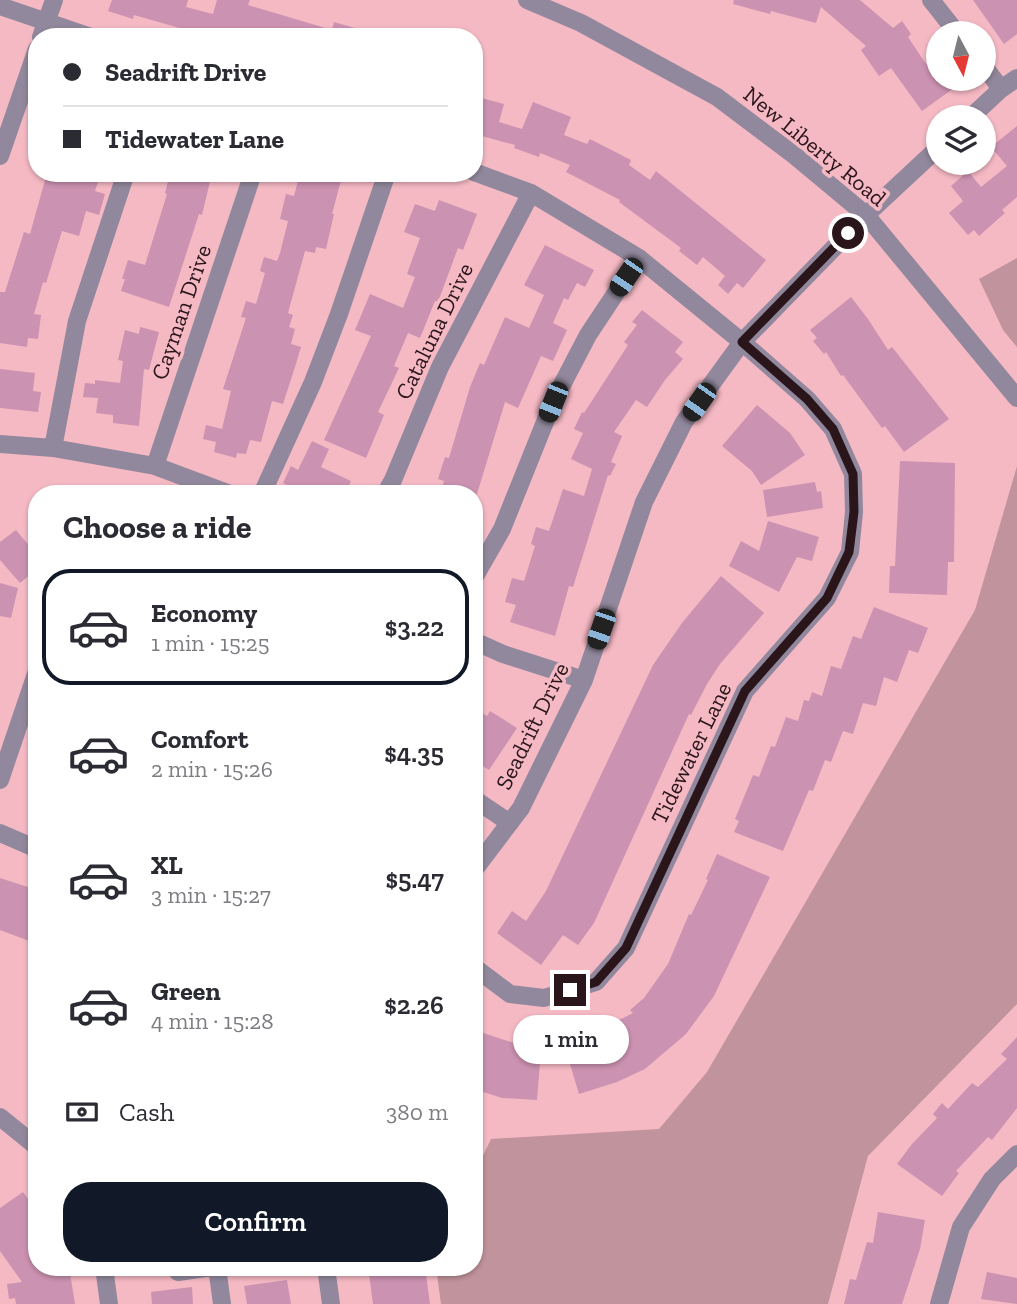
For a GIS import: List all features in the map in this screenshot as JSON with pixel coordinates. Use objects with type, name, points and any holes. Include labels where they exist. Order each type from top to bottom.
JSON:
[{"type":"street","points":[[44,28],[54,0]]},
{"type":"street","name":"New Liberty Road","points":[[527,0],[581,23],[717,97],[794,155],[866,215],[1017,398]]},
{"type":"street","points":[[931,0],[948,21]]},
{"type":"street","points":[[0,6],[42,28]]},
{"type":"street","points":[[0,156],[28,75]]},
{"type":"street","points":[[984,105],[1017,78]]},
{"type":"street","points":[[996,82],[1001,89]]},
{"type":"street","name":"Seadrift Drive","points":[[483,858],[527,797],[584,680],[644,502],[684,422],[742,342],[866,215],[926,159]]},
{"type":"street","name":"Tidewater Lane","points":[[483,175],[531,192],[639,258],[807,399],[833,429],[853,474],[854,512],[849,552],[827,598],[745,691],[626,948],[596,982],[544,998],[510,994],[483,974]]},
{"type":"street","points":[[53,448],[77,321],[123,182]]},
{"type":"street","name":"Cayman Drive","points":[[155,466],[250,182]]},
{"type":"street","points":[[266,485],[313,382],[340,314],[384,182]]},
{"type":"street","name":"Cataluna Drive","points":[[390,485],[440,367],[531,192]]},
{"type":"street","points":[[483,562],[502,529],[553,402],[588,335],[639,258]]},
{"type":"street","points":[[0,444],[53,448],[155,466],[206,485]]},
{"type":"street","points":[[483,645],[584,680]]},
{"type":"street","points":[[0,780],[28,698]]},
{"type":"street","points":[[483,805],[510,823]]},
{"type":"street","points":[[0,833],[28,845]]},
{"type":"street","points":[[0,1116],[28,1139]]},
{"type":"street","points":[[939,1304],[961,1227],[992,1178],[1017,1154]]},
{"type":"street","points":[[105,1276],[109,1304]]},
{"type":"street","points":[[216,1276],[222,1304]]},
{"type":"street","points":[[327,1276],[331,1304]]},
{"type":"shaded area","points":[[1017,258],[1017,347],[1003,330],[979,279]]},
{"type":"shaded area","points":[[1017,466],[1017,1004],[868,1156],[828,1304],[441,1304],[437,1276],[483,1276],[483,1155],[491,1139],[659,1129],[707,1072],[975,610]]},
{"type":"building","points":[[112,0],[188,0],[186,7],[213,14],[217,0],[250,0],[248,5],[325,28],[180,28],[134,15],[133,19],[108,11]]},
{"type":"building","points":[[734,0],[860,0],[893,28],[902,21],[911,34],[908,37],[926,64],[926,91],[950,91],[930,105],[926,105],[922,111],[891,68],[879,76],[861,50],[866,46],[821,7],[816,23],[733,4]]},
{"type":"building","points":[[973,0],[1017,0],[1017,34],[1004,44],[996,33],[996,21],[988,21]]},
{"type":"building","points":[[334,22],[355,28],[332,28]]},
{"type":"building","points":[[483,98],[504,104],[499,122],[522,129],[533,102],[571,117],[564,135],[587,144],[590,139],[631,160],[629,165],[650,180],[656,171],[766,260],[743,288],[737,283],[728,294],[718,285],[725,276],[703,257],[697,265],[679,251],[681,248],[619,202],[620,200],[566,172],[570,165],[540,153],[539,157],[514,148],[515,145],[483,136]]},
{"type":"building","points":[[1017,126],[1017,197],[1002,210],[1005,213],[979,236],[974,230],[968,235],[949,213],[963,201],[951,186],[963,175],[971,175],[981,187],[1007,166],[996,153],[996,143]]},
{"type":"building","points":[[44,182],[98,182],[95,191],[105,194],[99,215],[86,211],[79,236],[62,231],[34,314],[41,315],[38,339],[28,338],[27,347],[0,343],[0,292],[5,292],[24,232],[30,234]]},
{"type":"building","points":[[168,182],[210,182],[202,215],[199,214],[169,307],[121,291],[128,260],[145,265],[167,194]]},
{"type":"building","points":[[298,182],[341,182],[326,249],[316,247],[315,253],[305,251],[288,313],[293,315],[289,327],[295,329],[291,344],[301,347],[283,404],[272,401],[261,442],[250,440],[246,454],[237,453],[236,458],[214,452],[216,442],[203,439],[206,425],[222,429],[231,391],[223,389],[246,318],[241,317],[246,301],[256,304],[265,273],[260,271],[264,257],[277,261],[288,221],[280,219],[286,194],[294,196]]},
{"type":"building","points":[[439,200],[477,214],[463,250],[458,248],[438,302],[435,301],[420,338],[408,333],[394,366],[399,368],[378,412],[384,415],[366,458],[324,440],[371,336],[355,330],[370,294],[403,308],[415,277],[407,274],[420,238],[404,232],[415,204],[435,211]]},
{"type":"building","points":[[545,245],[594,270],[585,287],[577,283],[568,300],[564,298],[553,323],[567,330],[553,361],[541,356],[518,408],[505,402],[480,485],[443,485],[444,481],[438,479],[445,457],[449,458],[480,363],[484,365],[505,317],[529,328],[544,295],[524,285]]},
{"type":"building","points":[[851,297],[888,350],[892,347],[949,419],[904,452],[885,426],[882,428],[843,375],[841,376],[826,352],[824,354],[813,341],[817,338],[810,330]]},
{"type":"building","points":[[642,310],[683,342],[675,352],[683,359],[647,407],[636,400],[614,432],[622,436],[611,462],[616,464],[610,476],[608,475],[573,587],[569,586],[555,636],[510,622],[516,605],[505,602],[512,578],[524,581],[535,546],[531,544],[536,527],[549,531],[563,489],[584,496],[592,469],[571,459],[583,433],[574,429],[582,412],[584,413],[628,345],[624,342],[637,325],[632,322]]},
{"type":"building","points":[[140,327],[159,332],[149,370],[144,369],[139,426],[113,423],[113,415],[96,413],[98,398],[83,397],[85,383],[95,384],[95,380],[120,383],[123,361],[118,360],[125,330],[139,334]]},
{"type":"building","points":[[0,369],[35,373],[33,391],[41,392],[38,412],[0,408]]},
{"type":"building","points":[[757,405],[790,433],[805,455],[761,485],[752,471],[722,446]]},
{"type":"building","points":[[312,441],[329,449],[321,467],[351,481],[349,485],[283,483],[291,466],[298,470]]},
{"type":"building","points":[[900,461],[955,463],[954,562],[948,562],[947,595],[889,593],[890,566],[895,566]]},
{"type":"building","points":[[815,482],[817,492],[821,491],[823,508],[767,517],[763,490]]},
{"type":"building","points":[[768,521],[819,537],[812,561],[797,557],[779,592],[729,566],[741,541],[759,551]]},
{"type":"building","points":[[16,530],[28,544],[28,576],[20,583],[0,560],[0,542]]},
{"type":"building","points":[[721,576],[764,613],[720,664],[691,715],[689,714],[594,923],[578,945],[563,935],[541,965],[497,933],[512,911],[526,921],[546,891],[653,665],[682,623]]},
{"type":"building","points":[[0,583],[18,588],[11,618],[0,616]]},
{"type":"building","points":[[874,607],[928,628],[918,653],[909,650],[897,682],[884,677],[876,706],[863,703],[853,734],[843,731],[831,762],[825,760],[813,791],[809,790],[783,851],[734,832],[739,821],[735,819],[753,775],[759,777],[771,746],[775,747],[786,717],[798,721],[804,700],[809,701],[812,692],[822,696],[831,666],[841,669],[853,636],[861,639]]},
{"type":"building","points":[[490,711],[517,728],[489,770],[483,766],[483,714],[487,716]]},
{"type":"building","points":[[717,854],[770,877],[714,996],[686,1034],[645,1069],[617,1082],[579,1094],[564,1044],[595,1035],[593,1033],[633,1013],[630,1010],[644,998],[668,964],[689,914],[691,915],[708,880],[706,879]]},
{"type":"building","points":[[0,878],[28,887],[28,941],[0,930]]},
{"type":"building","points":[[483,1033],[541,1050],[537,1100],[502,1098],[483,1092]]},
{"type":"building","points":[[1017,1037],[1017,1108],[992,1140],[988,1137],[956,1171],[959,1173],[942,1196],[897,1164],[937,1118],[933,1114],[942,1103],[948,1109],[972,1083],[978,1087],[1007,1059],[1001,1054]]},
{"type":"building","points":[[23,1192],[28,1199],[28,1276],[70,1276],[75,1304],[16,1304],[15,1298],[9,1299],[7,1284],[22,1282],[0,1251],[0,1208]]},
{"type":"building","points":[[878,1212],[925,1220],[920,1249],[902,1304],[844,1304],[850,1279],[856,1280],[867,1242],[873,1243]]},
{"type":"building","points":[[987,1272],[1017,1278],[1017,1304],[981,1299]]},
{"type":"building","points":[[369,1276],[426,1276],[430,1304],[373,1304]]},
{"type":"building","points":[[287,1280],[291,1304],[247,1304],[244,1286]]},
{"type":"building","points":[[192,1287],[193,1304],[152,1304],[151,1292]]},
{"type":"route","points":[[570,990],[596,982],[626,948],[745,691],[827,598],[849,552],[854,512],[853,474],[833,429],[807,399],[742,342],[848,233]]}]
